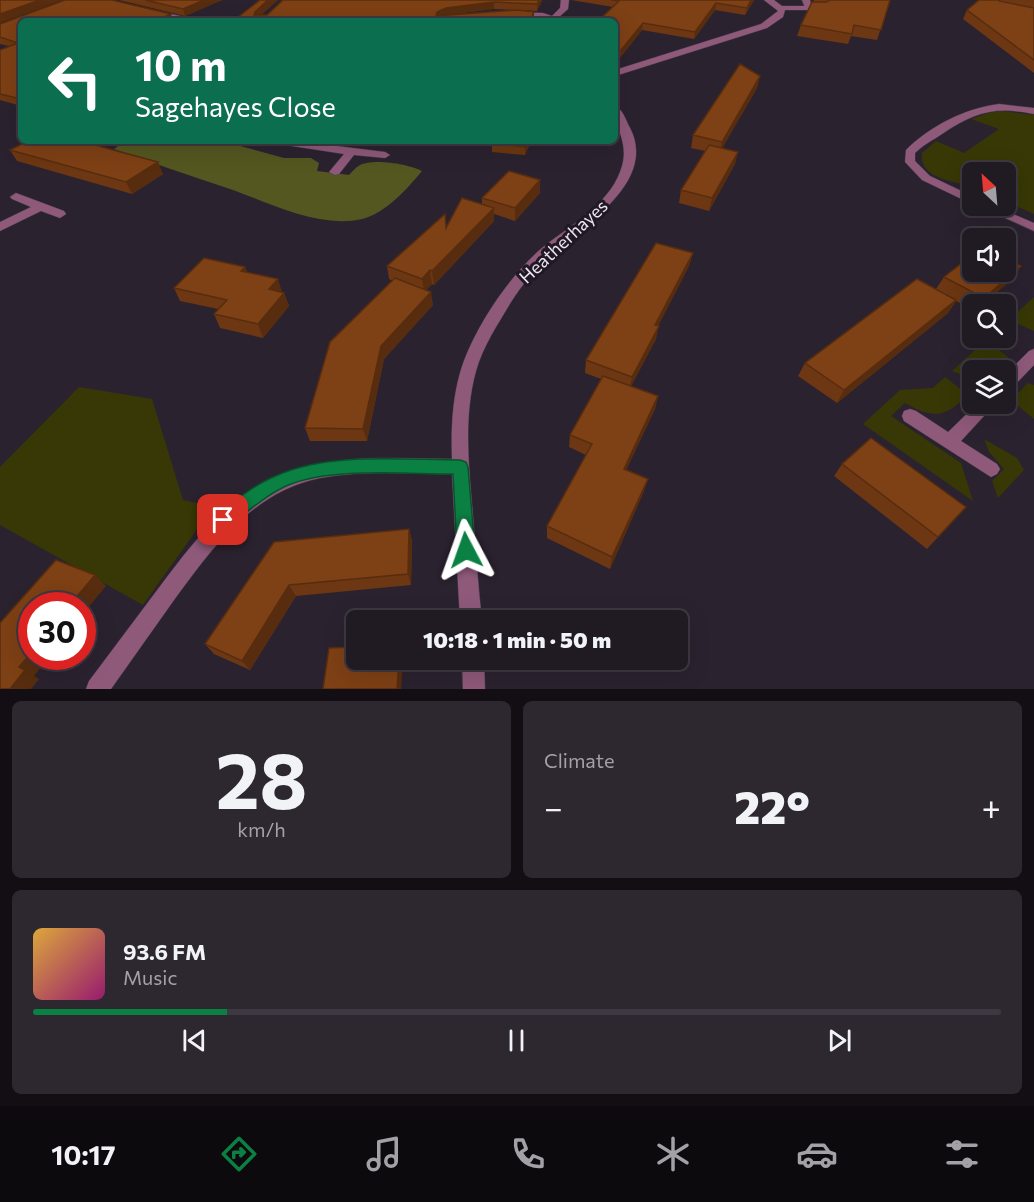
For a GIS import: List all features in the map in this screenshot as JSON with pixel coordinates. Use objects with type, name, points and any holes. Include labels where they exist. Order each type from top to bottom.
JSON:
[{"type":"street","points":[[557,18],[564,9],[565,0]]},
{"type":"street","points":[[768,0],[781,9],[808,4],[823,8]]},
{"type":"street","points":[[141,9],[179,18]]},
{"type":"street","points":[[618,72],[753,30],[777,17],[781,9]]},
{"type":"street","points":[[510,15],[538,15],[549,18]]},
{"type":"street","points":[[962,195],[918,172],[910,162],[910,152],[927,139],[982,107],[1004,106],[1034,111]]},
{"type":"street","name":"Heatherhayes","points":[[470,610],[460,467],[461,411],[469,372],[488,329],[520,279],[545,253],[601,207],[627,171],[632,152],[623,122],[618,114]]},
{"type":"street","points":[[299,144],[385,155]]},
{"type":"street","points":[[335,172],[351,152]]},
{"type":"street","points":[[16,197],[60,214]]},
{"type":"street","points":[[0,227],[40,207]]},
{"type":"street","points":[[1008,216],[1034,227]]},
{"type":"street","points":[[1016,374],[1034,355]]},
{"type":"street","points":[[949,442],[977,414]]},
{"type":"street","points":[[910,416],[991,469]]},
{"type":"street","points":[[97,689],[223,520],[263,490],[309,472],[337,468],[460,467]]},
{"type":"street","points":[[473,670],[474,689]]},
{"type":"shaded area","points":[[1002,111],[1034,115],[1034,214],[1016,206],[1016,162],[962,162],[962,184],[939,178],[926,169],[922,153],[936,141],[964,153],[999,129],[971,119]]},
{"type":"shaded area","points":[[1034,297],[1034,331],[1016,323],[1016,314]]},
{"type":"shaded area","points":[[977,348],[996,348],[1008,357],[1005,360],[964,360]]},
{"type":"shaded area","points":[[962,362],[962,375],[952,371]]},
{"type":"shaded area","points":[[945,377],[962,390],[962,401],[938,414],[923,412],[905,403],[891,416],[961,463],[973,501],[863,424],[900,390],[933,388]]},
{"type":"shaded area","points":[[1028,383],[1034,385],[1034,419],[1016,404],[1016,395]]},
{"type":"shaded area","points":[[79,387],[152,399],[183,500],[213,507],[143,605],[0,525],[0,467]]},
{"type":"shaded area","points":[[984,439],[1017,458],[1024,470],[998,498],[992,481],[1004,469],[989,452]]},
{"type":"green space","points":[[121,144],[233,144],[284,158],[311,158],[319,163],[317,171],[349,175],[360,165],[382,162],[401,164],[422,171],[403,193],[379,212],[362,219],[329,220],[295,213],[114,149]]},
{"type":"building","points":[[0,0],[40,0],[0,14]]},
{"type":"building","points":[[65,0],[112,0],[171,14],[162,18],[18,18],[18,43],[0,37],[0,24]]},
{"type":"building","points":[[145,0],[204,0],[183,9]]},
{"type":"building","points":[[260,0],[268,0],[254,15],[267,15],[283,0],[539,0],[537,4],[494,2],[446,8],[437,12],[436,16],[518,10],[534,12],[531,18],[237,18]]},
{"type":"building","points":[[611,0],[751,0],[747,8],[716,3],[695,32],[643,23],[621,50],[618,50],[618,18],[601,18],[619,1]]},
{"type":"building","points":[[890,0],[881,30],[854,25],[852,34],[801,25],[812,2]]},
{"type":"building","points":[[979,0],[999,0],[1034,8],[1034,60],[967,10]]},
{"type":"building","points":[[18,43],[18,98],[0,94],[0,50]]},
{"type":"building","points":[[740,64],[760,76],[722,142],[693,135]]},
{"type":"building","points":[[22,144],[91,144],[158,162],[126,182],[10,150]]},
{"type":"building","points":[[500,144],[526,144],[525,147]]},
{"type":"building","points":[[709,145],[738,152],[712,198],[681,190]]},
{"type":"building","points":[[509,171],[540,180],[515,208],[482,198]]},
{"type":"building","points":[[462,198],[494,208],[432,271],[430,270],[422,279],[387,266],[445,214],[446,228]]},
{"type":"building","points":[[656,243],[693,253],[655,325],[659,326],[632,377],[586,360]]},
{"type":"building","points":[[204,258],[245,267],[241,271],[278,279],[269,289],[284,293],[258,324],[214,314],[227,300],[174,288]]},
{"type":"building","points":[[962,263],[962,282],[1002,282],[989,294],[976,294],[944,277]]},
{"type":"building","points":[[395,278],[431,292],[381,346],[363,429],[305,428],[330,342]]},
{"type":"building","points":[[917,279],[956,300],[844,390],[805,363]]},
{"type":"building","points":[[603,376],[658,396],[624,469],[648,479],[612,557],[547,526],[592,444],[570,435]]},
{"type":"building","points":[[871,438],[966,507],[938,537],[842,464]]},
{"type":"building","points":[[409,529],[408,574],[289,585],[242,661],[205,644],[274,542]]},
{"type":"building","points":[[56,560],[95,575],[81,592],[28,592]]},
{"type":"building","points":[[18,603],[18,670],[25,670],[10,689],[0,689],[0,623]]},
{"type":"building","points":[[346,647],[346,670],[398,670],[397,689],[323,689],[329,648]]},
{"type":"route","points":[[223,520],[263,490],[309,472],[337,468],[460,467],[466,550]]}]
